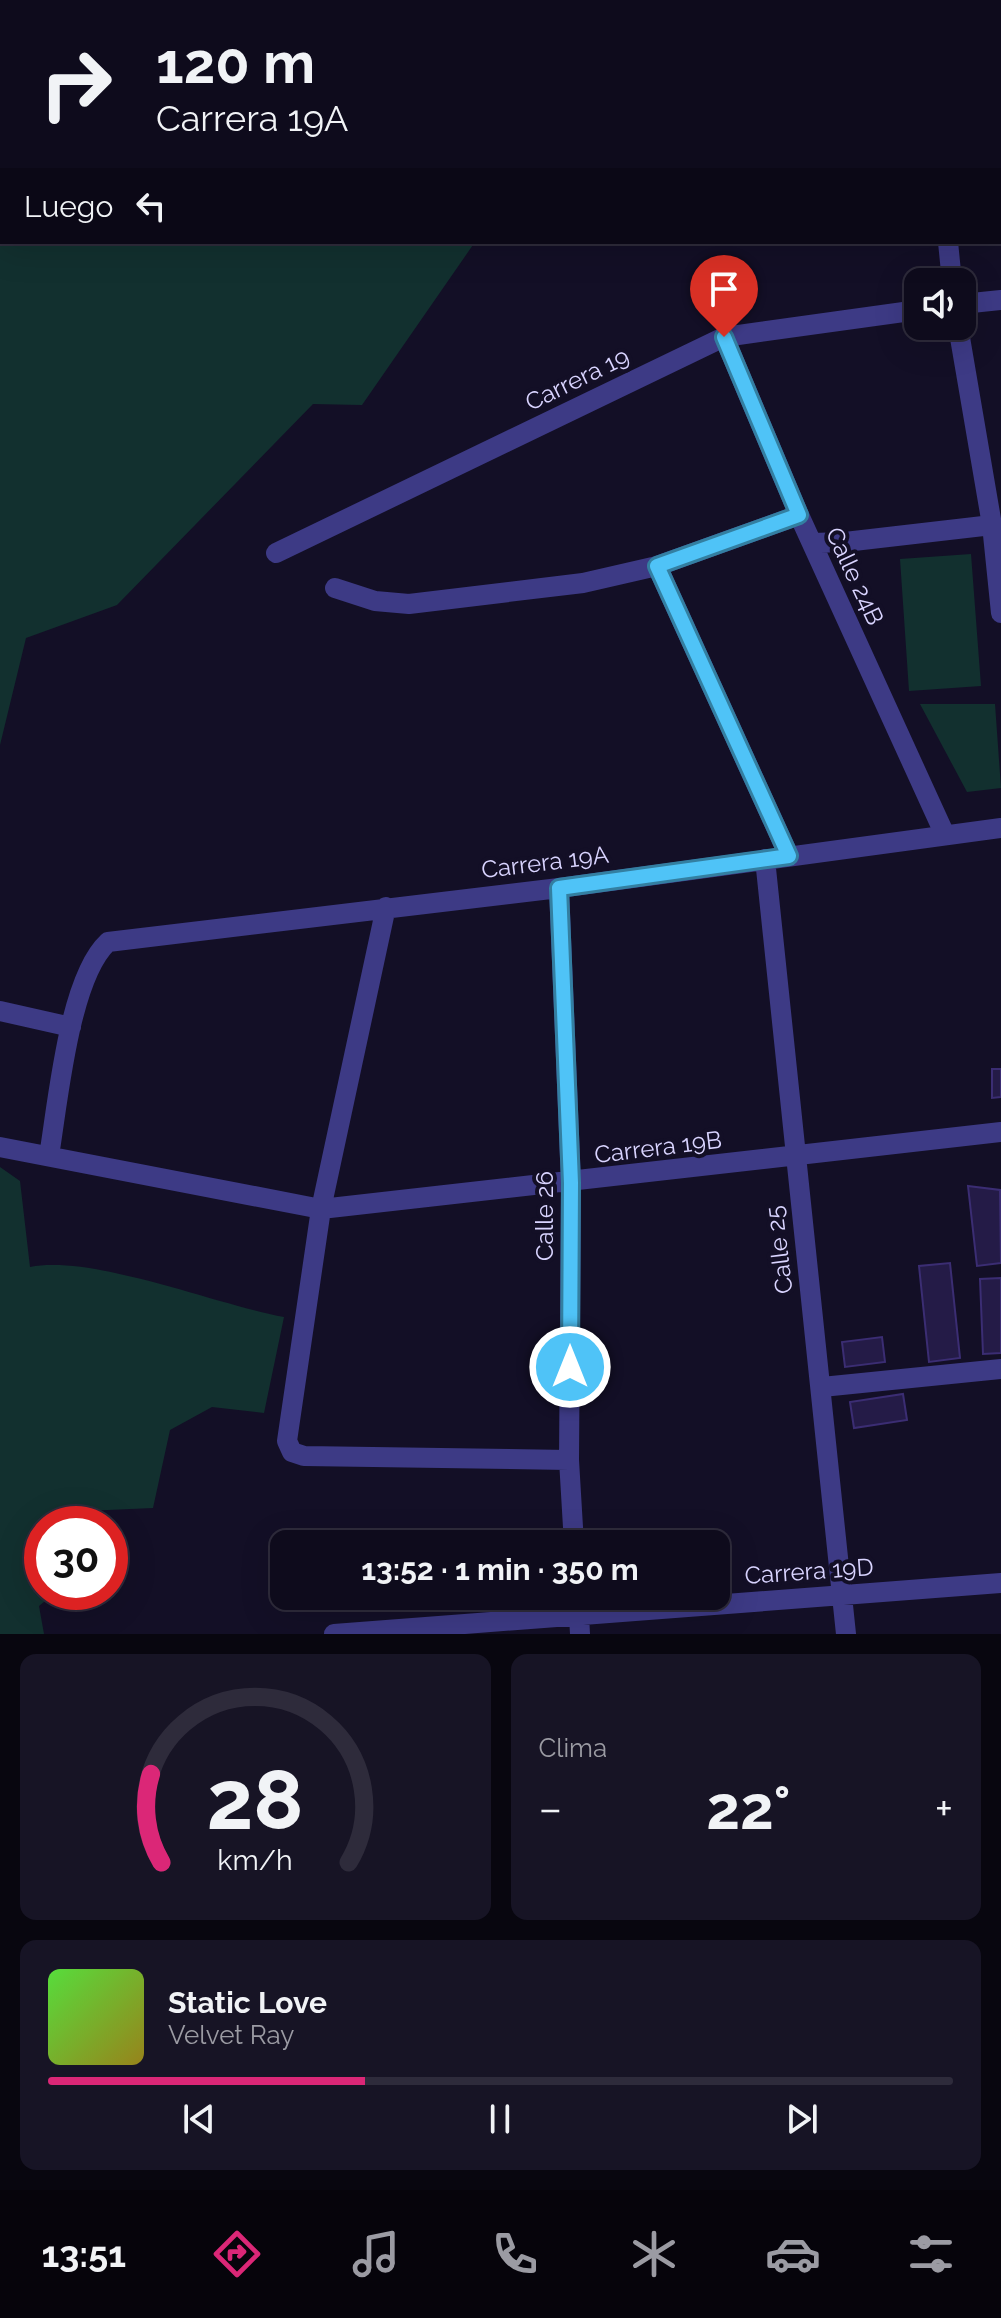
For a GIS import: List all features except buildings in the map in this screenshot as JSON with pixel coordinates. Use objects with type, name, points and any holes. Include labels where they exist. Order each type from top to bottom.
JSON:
[{"type":"street","points":[[948,244],[951,268]]},
{"type":"street","points":[[976,303],[1001,300]]},
{"type":"street","name":"Carrera 19","points":[[276,553],[724,337],[904,312]]},
{"type":"street","name":"Calle 24B","points":[[724,337],[799,515],[945,835]]},
{"type":"street","points":[[960,340],[992,525],[1001,613]]},
{"type":"street","points":[[335,588],[375,601],[409,604],[583,583],[657,566],[799,515]]},
{"type":"street","points":[[812,543],[992,525]]},
{"type":"street","points":[[657,566],[789,856]]},
{"type":"street","name":"Carrera 19A","points":[[71,1027],[91,963],[108,942],[559,888],[1001,828]]},
{"type":"street","name":"Calle 25","points":[[765,859],[846,1634]]},
{"type":"street","name":"Calle 26","points":[[559,888],[571,1183],[569,1460],[573,1530]]},
{"type":"street","points":[[386,907],[321,1209],[287,1441],[292,1452],[304,1456],[569,1460]]},
{"type":"street","points":[[0,1011],[71,1027],[49,1156]]},
{"type":"street","name":"Carrera 19B","points":[[0,1147],[321,1209],[1001,1132]]},
{"type":"street","points":[[822,1387],[1001,1369]]},
{"type":"street","name":"Carrera 19D","points":[[334,1634],[1001,1583]]},
{"type":"green space","points":[[0,244],[474,244],[362,405],[313,404],[117,605],[26,638],[0,745]]},
{"type":"green space","points":[[971,554],[981,686],[909,691],[900,559]]},
{"type":"green space","points":[[920,704],[995,704],[1001,788],[967,792]]},
{"type":"green space","points":[[0,1167],[20,1181],[30,1267],[57,1265],[120,1274],[284,1317],[264,1413],[212,1407],[170,1430],[153,1508],[24,1506],[24,1610],[40,1610],[44,1634],[0,1634]]},
{"type":"route","points":[[570,1367],[571,1183],[559,888],[789,856],[657,566],[799,515],[724,337]]}]
